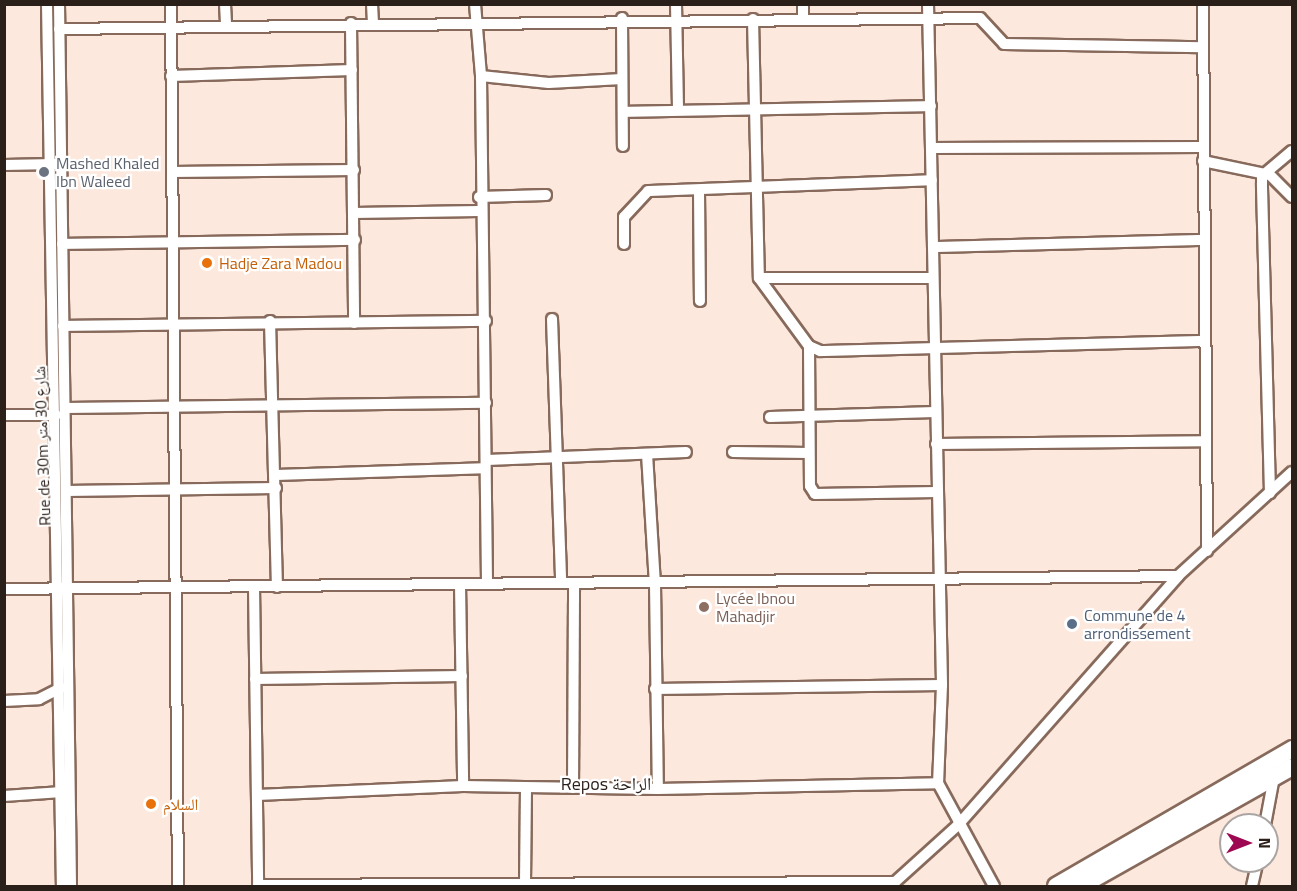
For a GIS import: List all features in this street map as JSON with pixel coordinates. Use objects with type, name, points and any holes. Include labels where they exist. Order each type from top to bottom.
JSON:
[{"type":"highway","points":[[1056,886],[1293,750]]},
{"type":"highway","points":[[1082,886],[1293,767]]},
{"type":"street","name":"Rue de 30m شارع 30 متر","points":[[47,4],[49,164],[56,416],[65,588],[71,886]]},
{"type":"street","name":"Rue de 30m شارع 30 متر","points":[[59,4],[66,408],[65,588],[61,688],[62,886]]},
{"type":"street","points":[[171,4],[178,886]]},
{"type":"street","points":[[225,4],[226,26]]},
{"type":"street","points":[[372,4],[373,23]]},
{"type":"street","points":[[475,4],[481,76],[479,211],[486,321],[487,584]]},
{"type":"street","points":[[676,4],[678,110]]},
{"type":"street","points":[[803,4],[803,18]]},
{"type":"street","points":[[928,4],[942,685],[938,783],[958,825],[994,886]]},
{"type":"street","points":[[1203,4],[1203,441],[1207,551]]},
{"type":"street","points":[[59,29],[622,18],[980,18],[1004,44],[1203,47]]},
{"type":"street","points":[[622,18],[622,146]]},
{"type":"street","points":[[753,19],[753,108],[759,278],[809,346],[820,351],[1203,341]]},
{"type":"street","points":[[351,23],[355,240],[354,323]]},
{"type":"street","points":[[171,76],[352,70]]},
{"type":"street","points":[[481,76],[549,83],[622,79]]},
{"type":"street","points":[[622,112],[931,106]]},
{"type":"street","points":[[931,148],[1202,147]]},
{"type":"street","points":[[1270,492],[1262,176],[1270,175],[1293,151]]},
{"type":"street","points":[[1203,161],[1270,175],[1293,197]]},
{"type":"street","points":[[4,165],[61,164]]},
{"type":"street","points":[[172,172],[354,170]]},
{"type":"street","points":[[624,244],[624,217],[640,197],[648,191],[699,191],[932,180]]},
{"type":"street","points":[[699,191],[700,301]]},
{"type":"street","points":[[479,197],[546,195]]},
{"type":"street","points":[[354,213],[479,211]]},
{"type":"street","points":[[62,244],[355,240]]},
{"type":"street","points":[[933,247],[1203,240]]},
{"type":"street","points":[[759,278],[933,278]]},
{"type":"street","points":[[552,319],[554,457],[561,582]]},
{"type":"street","points":[[63,326],[270,321],[354,323],[486,321]]},
{"type":"street","points":[[270,321],[275,408],[277,587]]},
{"type":"street","points":[[809,346],[810,486],[815,494],[937,492]]},
{"type":"street","points":[[66,408],[275,408],[486,403]]},
{"type":"street","points":[[770,417],[935,412]]},
{"type":"street","points":[[4,415],[56,416]]},
{"type":"street","points":[[936,444],[1203,441]]},
{"type":"street","points":[[276,475],[485,464],[554,457],[686,452]]},
{"type":"street","points":[[733,452],[809,453]]},
{"type":"street","points":[[646,454],[656,584],[657,789]]},
{"type":"street","points":[[254,587],[258,886],[525,883],[892,884],[958,825],[1178,576],[1293,472]]},
{"type":"street","points":[[66,492],[276,488]]},
{"type":"street","points":[[4,589],[561,582],[656,584],[1178,576]]},
{"type":"street","points":[[573,788],[574,583]]},
{"type":"street","points":[[460,584],[463,786]]},
{"type":"street","points":[[460,584],[463,786]]},
{"type":"street","points":[[255,679],[462,676]]},
{"type":"street","points":[[656,689],[942,685]]},
{"type":"street","points":[[4,700],[39,699],[61,688]]},
{"type":"street","points":[[1267,813],[1274,777]]},
{"type":"street","points":[[257,795],[463,786],[526,789],[657,789],[938,783]]},
{"type":"street","points":[[525,883],[526,789]]},
{"type":"street","points":[[4,796],[62,792]]},
{"type":"place","name":"Mashed Khaled Ibn Waleed","points":[[44,172]]},
{"type":"place","name":"Hadje Zara Madou","points":[[207,263]]},
{"type":"place","name":"Lycée Ibnou Mahadjir","points":[[704,607]]},
{"type":"place","name":"Commune de 4 arrondissement","points":[[1072,624]]},
{"type":"place","name":"السلام","points":[[151,804]]},
{"type":"district","name":"Repos الراحة","points":[[606,784]]}]
